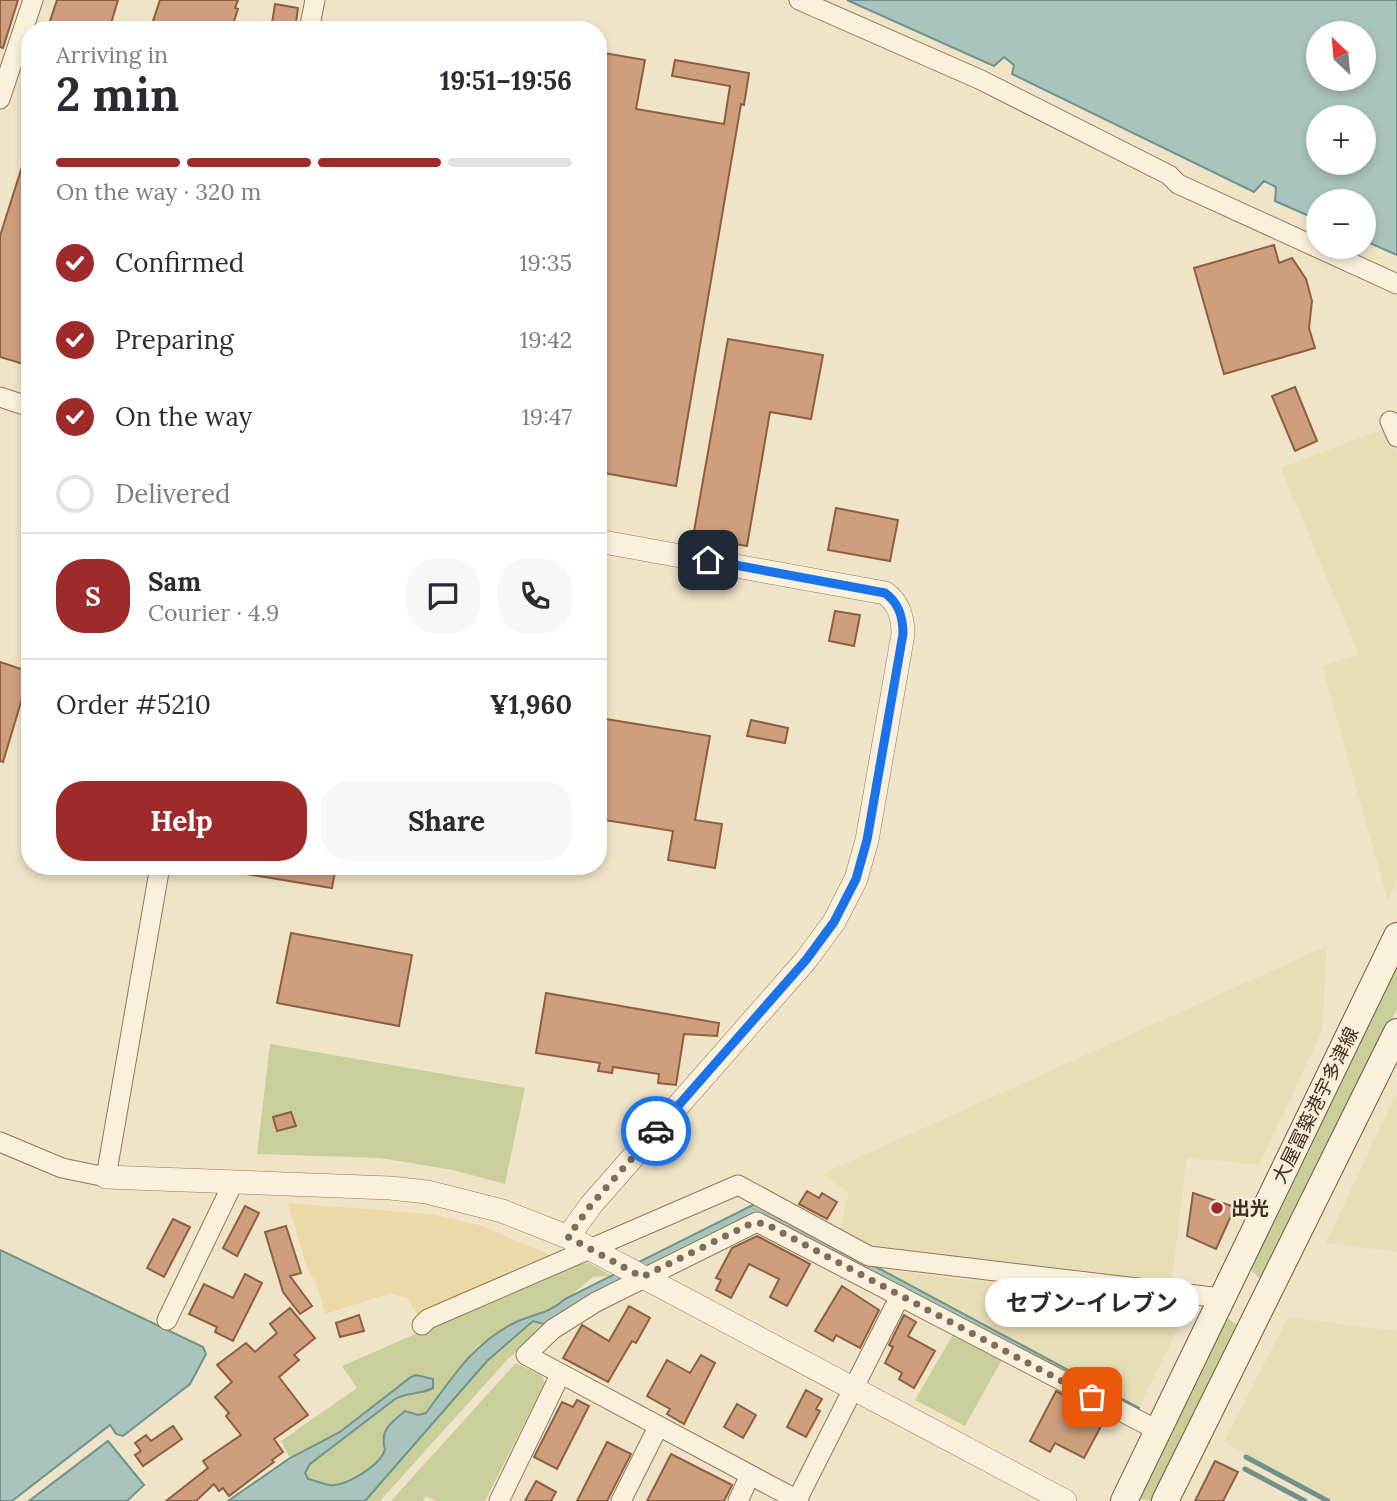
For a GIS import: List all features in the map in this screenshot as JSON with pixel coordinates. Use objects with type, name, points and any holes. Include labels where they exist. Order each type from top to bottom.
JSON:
[{"type":"main road","name":"大屋冨築港宇多津線","points":[[1124,1501],[1397,936]]},
{"type":"main road","points":[[1165,1501],[1397,1032]]},
{"type":"main road","points":[[1221,1298],[1265,1303]]},
{"type":"street","points":[[26,21],[33,0]]},
{"type":"street","points":[[311,21],[315,0]]},
{"type":"street","points":[[799,0],[981,80],[1169,175],[1178,184],[1397,284]]},
{"type":"street","points":[[0,99],[21,36]]},
{"type":"street","points":[[0,397],[21,404]]},
{"type":"street","points":[[568,1237],[591,1205],[806,960],[834,922],[856,879],[867,840],[903,634],[900,611],[894,599],[885,593],[607,543]]},
{"type":"street","points":[[106,1177],[158,875]]},
{"type":"street","points":[[0,1142],[62,1168],[106,1177],[427,1192],[502,1211],[568,1237],[1065,1501]]},
{"type":"street","points":[[167,1320],[234,1181]]},
{"type":"street","points":[[422,1325],[428,1319],[738,1185],[869,1256],[1221,1298]]},
{"type":"street","points":[[900,1296],[798,1500],[526,1355],[576,1314],[642,1277],[757,1222],[900,1296],[1157,1430]]},
{"type":"street","points":[[499,1501],[560,1375]]},
{"type":"street","points":[[621,1501],[658,1427]]},
{"type":"street","points":[[738,1501],[750,1475]]},
{"type":"shaded area","points":[[1386,428],[1397,454],[1397,881],[1388,901],[1322,666],[1359,655],[1281,468]]},
{"type":"shaded area","points":[[1327,946],[1322,1031],[1259,1165],[1187,1158],[1172,1281],[1166,1285],[870,1249],[839,1235],[848,1192],[822,1174]]},
{"type":"shaded area","points":[[1397,1092],[1397,1252],[1326,1243]]},
{"type":"shaded area","points":[[878,1268],[939,1277],[1189,1305],[1139,1408]]},
{"type":"shaded area","points":[[1288,1317],[1397,1331],[1397,1501],[1334,1501],[1224,1442]]},
{"type":"green space","points":[[1397,963],[1397,1009],[1267,1274],[1259,1278],[1249,1268]]},
{"type":"green space","points":[[270,1044],[525,1088],[505,1184],[453,1170],[380,1158],[257,1154]]},
{"type":"green space","points":[[589,1263],[612,1276],[593,1277],[551,1312],[529,1317],[477,1346],[426,1413],[418,1415],[409,1411],[383,1441],[385,1449],[370,1468],[337,1485],[308,1479],[305,1473],[310,1464],[395,1399],[401,1395],[423,1394],[411,1377],[340,1432],[290,1458],[281,1441],[357,1388],[342,1366],[574,1265]]},
{"type":"green space","points":[[1229,1319],[1238,1326],[1155,1493],[1150,1501],[1136,1498],[1224,1320]]},
{"type":"green space","points":[[533,1321],[547,1325],[508,1359],[380,1501],[365,1501],[487,1361]]},
{"type":"green space","points":[[955,1331],[1004,1356],[965,1426],[915,1400]]},
{"type":"green space","points":[[516,1363],[542,1376],[545,1383],[485,1501],[436,1501],[426,1496],[423,1501],[391,1501]]},
{"type":"sand","points":[[288,1203],[430,1214],[479,1225],[553,1256],[417,1315],[408,1299],[391,1293],[325,1314],[317,1285],[307,1268]]},
{"type":"water","points":[[847,0],[1397,0],[1397,255],[1376,246],[1376,189],[1306,189],[1306,215],[1275,201],[1276,187],[1264,181],[1254,192],[1012,74],[1014,65],[1004,57],[994,66]]},
{"type":"water","points":[[757,1203],[1139,1408],[1137,1413],[763,1215],[547,1325],[533,1321],[487,1361],[365,1501],[228,1501],[290,1458],[340,1432],[411,1377],[416,1375],[433,1379],[433,1388],[395,1399],[310,1464],[305,1473],[308,1479],[328,1485],[337,1485],[354,1478],[370,1468],[382,1455],[385,1449],[385,1432],[391,1423],[405,1411],[418,1415],[426,1413],[464,1363],[498,1332],[520,1320],[552,1309],[565,1299]]},
{"type":"water","points":[[0,1250],[203,1347],[206,1354],[190,1384],[123,1436],[116,1434],[110,1425],[12,1501],[0,1501]]},
{"type":"water","points":[[108,1441],[144,1485],[127,1501],[29,1501]]},
{"type":"building","points":[[0,0],[18,0],[3,48],[0,47]]},
{"type":"building","points":[[57,0],[118,0],[112,21],[50,21]]},
{"type":"building","points":[[160,0],[238,0],[234,21],[153,21]]},
{"type":"building","points":[[275,4],[298,8],[296,21],[272,21]]},
{"type":"building","points":[[607,54],[645,60],[636,109],[724,124],[730,86],[672,76],[675,60],[749,73],[744,105],[741,104],[676,486],[607,474]]},
{"type":"building","points":[[21,170],[21,363],[0,357],[0,236]]},
{"type":"building","points":[[1274,245],[1279,263],[1292,258],[1306,279],[1312,301],[1309,328],[1315,348],[1224,374],[1194,268]]},
{"type":"building","points":[[728,339],[823,355],[811,419],[770,412],[747,546],[693,537]]},
{"type":"building","points":[[1295,387],[1317,441],[1295,451],[1272,396]]},
{"type":"building","points":[[836,508],[898,520],[890,561],[828,550]]},
{"type":"building","points":[[835,611],[860,615],[854,646],[829,641]]},
{"type":"building","points":[[0,662],[21,669],[21,702],[3,762],[0,761]]},
{"type":"building","points":[[607,719],[710,736],[695,820],[722,824],[715,868],[668,860],[673,831],[607,820]]},
{"type":"building","points":[[751,720],[788,728],[785,743],[747,736]]},
{"type":"building","points":[[252,875],[334,875],[332,888]]},
{"type":"building","points":[[291,933],[412,955],[399,1026],[277,1003]]},
{"type":"building","points":[[546,993],[719,1023],[717,1036],[684,1034],[676,1085],[658,1083],[659,1074],[613,1067],[612,1073],[598,1071],[600,1063],[536,1053]]},
{"type":"building","points":[[291,1112],[296,1126],[277,1131],[273,1117]]},
{"type":"building","points":[[807,1191],[819,1198],[822,1193],[837,1202],[827,1219],[799,1204]]},
{"type":"building","points":[[1193,1193],[1235,1207],[1216,1249],[1187,1236]]},
{"type":"building","points":[[245,1206],[259,1213],[237,1256],[223,1248]]},
{"type":"building","points":[[173,1219],[190,1227],[164,1277],[147,1268]]},
{"type":"building","points":[[286,1226],[301,1273],[290,1276],[312,1306],[300,1314],[283,1292],[265,1232]]},
{"type":"building","points":[[757,1236],[810,1264],[787,1306],[770,1297],[779,1279],[749,1264],[731,1298],[716,1290],[721,1280],[716,1278],[732,1248]]},
{"type":"building","points":[[245,1274],[262,1283],[233,1341],[215,1332],[217,1327],[189,1314],[204,1284],[233,1298]]},
{"type":"building","points":[[842,1286],[879,1310],[860,1348],[836,1335],[833,1341],[815,1331]]},
{"type":"building","points":[[629,1306],[650,1318],[636,1343],[632,1341],[608,1382],[563,1358],[582,1325],[609,1341]]},
{"type":"building","points":[[290,1308],[315,1338],[294,1355],[299,1360],[279,1377],[308,1415],[274,1439],[283,1452],[272,1460],[274,1462],[229,1496],[223,1488],[219,1491],[214,1484],[196,1501],[166,1501],[208,1468],[203,1461],[241,1435],[226,1416],[229,1413],[215,1397],[232,1382],[217,1365],[246,1343],[255,1352],[277,1333],[270,1324]]},
{"type":"building","points":[[359,1315],[364,1331],[340,1337],[336,1323]]},
{"type":"building","points":[[904,1315],[916,1322],[908,1336],[935,1351],[914,1388],[899,1379],[902,1373],[885,1363],[893,1347],[889,1345]]},
{"type":"building","points":[[701,1355],[715,1363],[684,1424],[667,1414],[670,1409],[647,1396],[667,1360],[690,1373]]},
{"type":"building","points":[[806,1390],[822,1399],[816,1409],[820,1411],[806,1437],[787,1427]]},
{"type":"building","points":[[1056,1391],[1106,1417],[1084,1458],[1055,1443],[1050,1452],[1030,1441]]},
{"type":"building","points":[[577,1400],[589,1406],[557,1469],[534,1457],[562,1402],[573,1407]]},
{"type":"building","points":[[737,1404],[756,1415],[743,1438],[724,1427]]},
{"type":"building","points":[[173,1426],[182,1439],[143,1466],[135,1455],[141,1451],[135,1443],[146,1435],[151,1441]]},
{"type":"building","points":[[607,1442],[631,1454],[607,1501],[577,1501]]},
{"type":"building","points":[[671,1454],[732,1485],[724,1501],[647,1501]]},
{"type":"building","points":[[1215,1461],[1238,1472],[1223,1501],[1195,1501]]},
{"type":"building","points":[[536,1481],[556,1492],[551,1501],[525,1501]]},
{"type":"waterway","points":[[1246,1457],[1328,1501]]},
{"type":"waterway","points":[[1245,1469],[1305,1501]]},
{"type":"way so far","points":[[656,1131],[591,1205],[568,1237],[642,1277],[750,1224],[764,1223],[1092,1397]]},
{"type":"place","name":"出光","points":[[1217,1208]]},
{"type":"place","name":"セブン-イレブン","points":[[1092,1397]]},
{"type":"route","points":[[656,1131],[806,960],[834,922],[856,879],[867,840],[903,634],[900,611],[894,599],[885,593],[708,560]]}]
